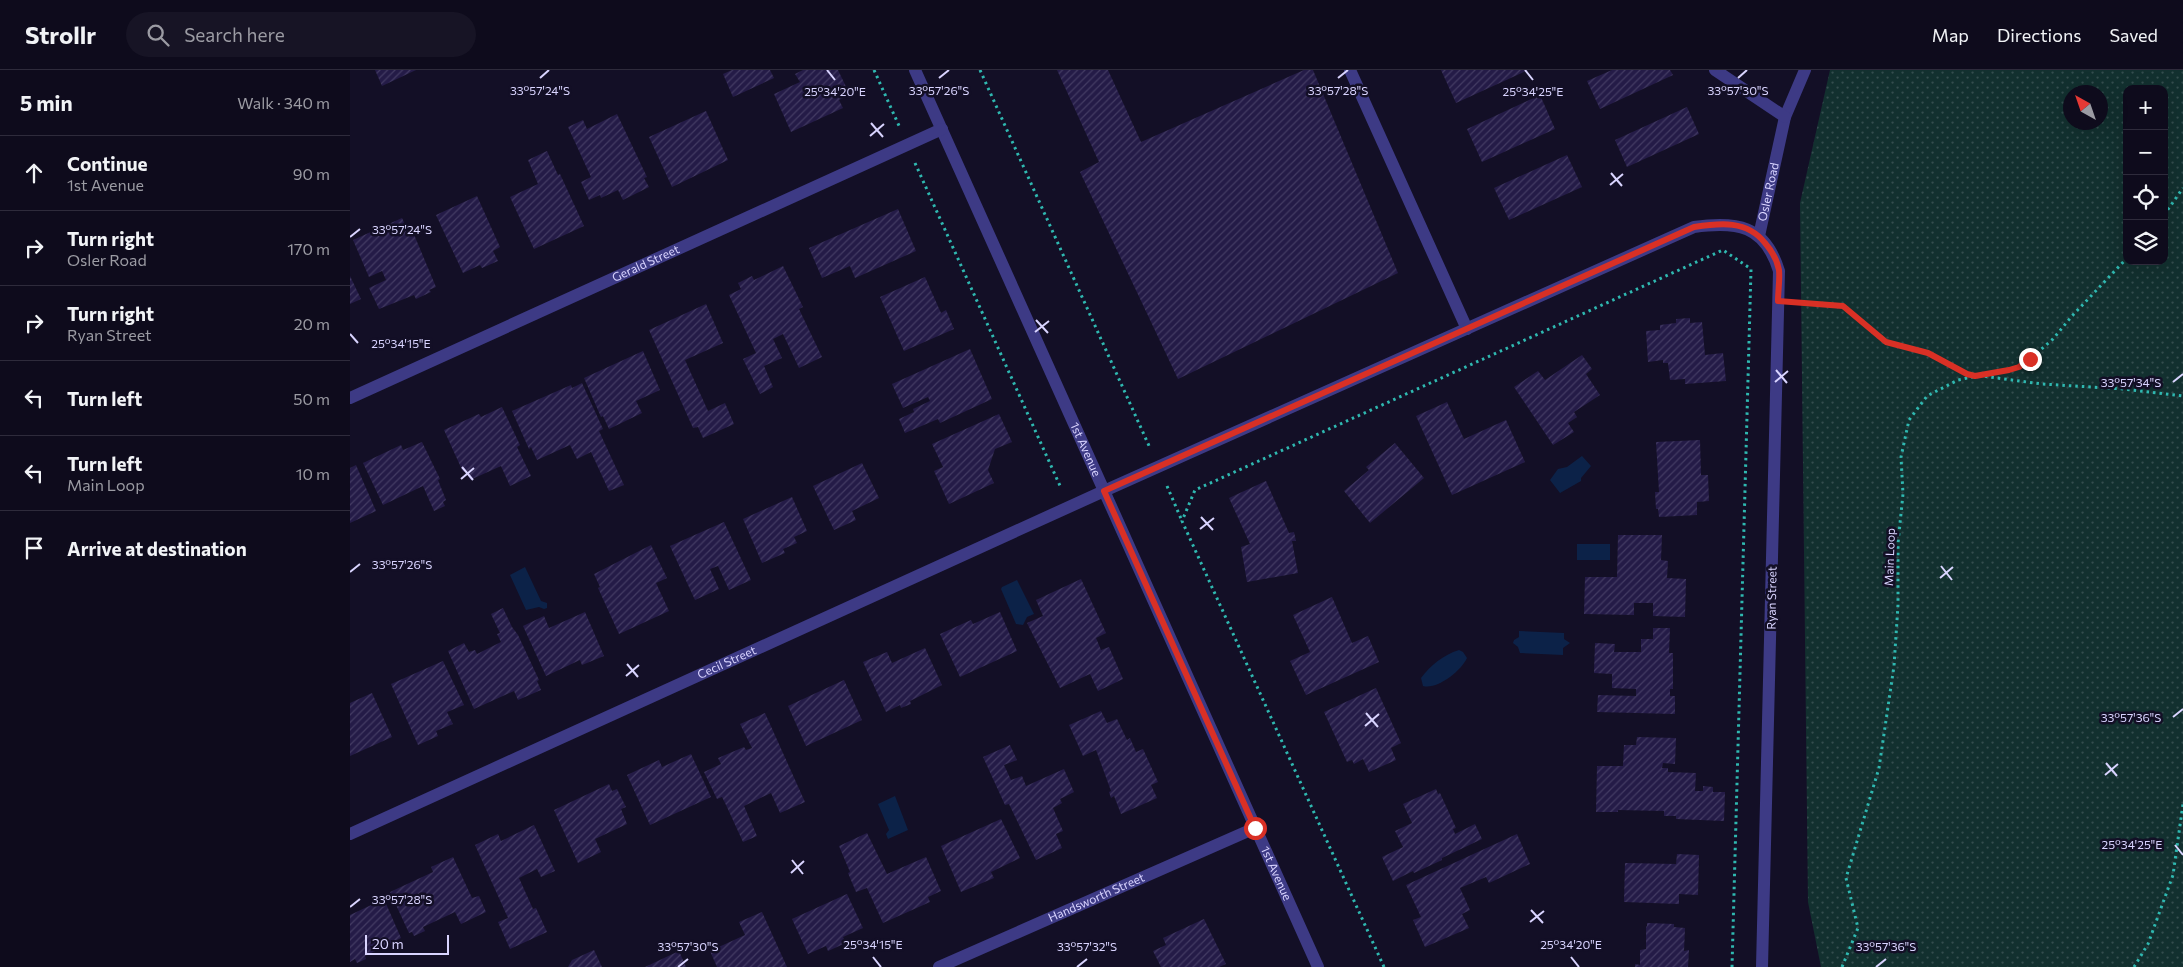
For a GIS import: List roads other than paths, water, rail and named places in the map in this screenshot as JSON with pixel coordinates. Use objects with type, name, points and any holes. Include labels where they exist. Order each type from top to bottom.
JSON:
[{"type":"street","name":"1st Avenue","points":[[915,70],[1318,967]]},
{"type":"street","points":[[1350,70],[1467,329]]},
{"type":"street","points":[[1715,70],[1785,117]]},
{"type":"street","name":"Osler Road","points":[[1104,491],[1694,227],[1733,224],[1746,227],[1759,236],[1785,117],[1805,70]]},
{"type":"street","name":"Gerald Street","points":[[350,398],[942,128]]},
{"type":"street","name":"Ryan Street","points":[[1759,236],[1774,254],[1779,271],[1762,967]]},
{"type":"street","name":"Cecil Street","points":[[350,834],[1104,491]]},
{"type":"street","name":"Handsworth Street","points":[[939,967],[1255,828]]},
{"type":"water","points":[[1582,456],[1591,466],[1581,478],[1581,481],[1560,493],[1550,480],[1558,469],[1567,467]]},
{"type":"water","points":[[1577,544],[1610,544],[1610,560],[1577,560]]},
{"type":"water","points":[[525,567],[541,601],[547,603],[547,608],[539,607],[526,610],[510,575]]},
{"type":"water","points":[[1017,580],[1034,614],[1027,617],[1023,625],[1016,624],[1001,589]]},
{"type":"water","points":[[1519,631],[1564,633],[1564,639],[1570,643],[1563,648],[1563,655],[1520,653],[1518,647],[1513,643],[1519,637]]},
{"type":"water","points":[[1459,650],[1467,658],[1454,674],[1435,685],[1423,686],[1421,678],[1429,669],[1438,661]]},
{"type":"water","points":[[895,796],[908,830],[888,839],[886,834],[889,830],[878,804]]}]
